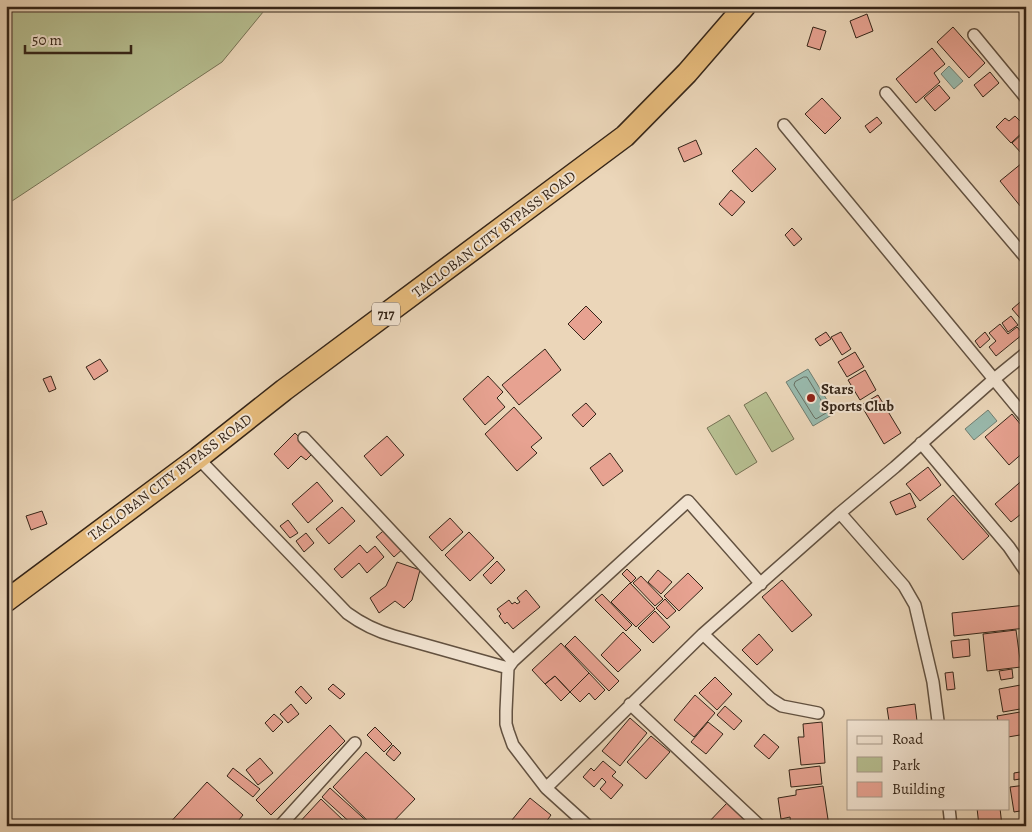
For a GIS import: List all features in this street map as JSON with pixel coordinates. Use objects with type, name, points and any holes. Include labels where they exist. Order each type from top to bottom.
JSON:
[{"type":"highway","name":"TACLOBAN CITY BYPASS ROAD","points":[[6,601],[198,458],[284,390],[625,136],[687,73],[745,6]]},
{"type":"street","points":[[974,35],[1026,98]]},
{"type":"street","points":[[886,93],[1026,258]]},
{"type":"street","points":[[784,125],[1026,418]]},
{"type":"street","points":[[546,788],[703,634],[1026,353]]},
{"type":"street","points":[[304,438],[510,664]]},
{"type":"street","points":[[921,443],[1009,547],[1026,572]]},
{"type":"street","points":[[198,458],[347,613],[361,623],[377,631],[394,636],[510,664]]},
{"type":"street","points":[[588,826],[546,788],[513,745],[508,731],[506,711],[510,664],[688,501],[761,584]]},
{"type":"street","points":[[840,513],[904,586],[915,604],[933,682],[938,720]]},
{"type":"street","points":[[703,634],[771,699],[782,706],[818,713]]},
{"type":"street","points":[[630,704],[760,826]]},
{"type":"street","points":[[280,826],[355,743]]},
{"type":"street","points":[[949,810],[951,826]]},
{"type":"green space","points":[[6,6],[268,6],[222,62],[6,205]]},
{"type":"green space","points":[[766,392],[794,439],[772,452],[744,405]]},
{"type":"green space","points":[[729,415],[757,462],[736,475],[707,428]]},
{"type":"water","points":[[949,66],[963,81],[954,89],[941,74]]},
{"type":"water","name":"Stars Sports Club","points":[[808,369],[835,413],[813,426],[786,382]]},
{"type":"water","points":[[988,410],[997,421],[974,440],[965,429]]},
{"type":"building","points":[[867,14],[873,31],[856,38],[850,21]]},
{"type":"building","points":[[813,27],[826,31],[820,50],[807,46]]},
{"type":"building","points":[[953,27],[985,63],[969,78],[937,42]]},
{"type":"building","points":[[932,48],[945,64],[934,73],[940,82],[916,103],[896,79]]},
{"type":"building","points":[[990,72],[999,83],[983,97],[974,85]]},
{"type":"building","points":[[939,85],[950,98],[935,111],[924,98]]},
{"type":"building","points":[[822,98],[841,118],[825,134],[805,114]]},
{"type":"building","points":[[1015,116],[1026,129],[1011,143],[996,127],[1005,118],[1009,121]]},
{"type":"building","points":[[877,117],[882,123],[870,133],[865,126]]},
{"type":"building","points":[[1023,133],[1026,135],[1026,153],[1023,155],[1012,143]]},
{"type":"building","points":[[696,140],[702,154],[684,162],[678,148]]},
{"type":"building","points":[[756,148],[776,169],[752,192],[732,171]]},
{"type":"building","points":[[1022,163],[1026,168],[1025,212],[1000,181]]},
{"type":"building","points":[[731,190],[745,202],[732,216],[719,204]]},
{"type":"building","points":[[792,228],[802,239],[794,246],[785,235]]},
{"type":"building","points":[[1026,297],[1026,323],[1025,324],[1012,309]]},
{"type":"building","points":[[586,306],[602,322],[584,340],[568,324]]},
{"type":"building","points":[[1011,316],[1018,325],[1008,332],[1002,323]]},
{"type":"building","points":[[1000,324],[1008,334],[1017,327],[1023,334],[996,356],[989,347],[996,341],[989,333]]},
{"type":"building","points":[[826,332],[831,339],[820,346],[815,339]]},
{"type":"building","points":[[841,332],[851,349],[842,355],[831,337]]},
{"type":"building","points":[[985,332],[990,339],[980,348],[975,341]]},
{"type":"building","points":[[545,349],[561,370],[519,405],[502,385]]},
{"type":"building","points":[[855,352],[864,367],[847,377],[838,362]]},
{"type":"building","points":[[100,359],[108,371],[94,380],[86,367]]},
{"type":"building","points":[[865,370],[876,390],[860,400],[848,380]]},
{"type":"building","points":[[51,376],[56,389],[49,392],[43,379]]},
{"type":"building","points":[[488,376],[503,392],[497,398],[505,407],[485,425],[463,399]]},
{"type":"building","points":[[878,395],[901,433],[884,444],[861,405]]},
{"type":"building","points":[[586,403],[596,414],[583,427],[572,415]]},
{"type":"building","points":[[514,407],[542,438],[531,447],[537,453],[517,471],[485,434]]},
{"type":"building","points":[[1012,414],[1026,431],[1026,450],[1009,465],[985,437]]},
{"type":"building","points":[[295,433],[314,452],[306,460],[301,456],[288,469],[274,454]]},
{"type":"building","points":[[387,436],[404,455],[381,476],[364,456]]},
{"type":"building","points":[[610,453],[623,471],[603,486],[590,468]]},
{"type":"building","points":[[928,467],[941,485],[920,501],[906,484]]},
{"type":"building","points":[[1026,477],[1026,510],[1011,522],[995,504]]},
{"type":"building","points":[[317,482],[333,501],[308,523],[292,504]]},
{"type":"building","points":[[910,493],[916,507],[896,515],[890,502]]},
{"type":"building","points":[[953,495],[989,536],[963,560],[927,519]]},
{"type":"building","points":[[342,507],[355,521],[329,544],[316,529]]},
{"type":"building","points":[[42,511],[47,524],[31,530],[26,516]]},
{"type":"building","points":[[450,518],[463,532],[442,551],[429,537]]},
{"type":"building","points":[[288,520],[298,533],[290,538],[280,526]]},
{"type":"building","points":[[388,527],[405,547],[394,557],[376,537]]},
{"type":"building","points":[[469,532],[494,558],[470,581],[445,555]]},
{"type":"building","points":[[306,533],[314,543],[304,552],[296,541]]},
{"type":"building","points":[[360,545],[367,553],[375,546],[384,557],[367,573],[359,563],[342,578],[334,569]]},
{"type":"building","points":[[497,561],[505,570],[491,584],[483,575]]},
{"type":"building","points":[[397,562],[420,570],[412,600],[404,608],[395,601],[379,613],[370,598],[386,586]]},
{"type":"building","points":[[627,569],[636,578],[631,583],[622,574]]},
{"type":"building","points":[[658,570],[672,582],[661,594],[648,582]]},
{"type":"building","points":[[688,573],[703,588],[679,611],[664,596]]},
{"type":"building","points":[[641,576],[663,599],[655,606],[633,583]]},
{"type":"building","points":[[782,580],[812,615],[792,632],[762,597]]},
{"type":"building","points":[[630,583],[655,609],[636,627],[611,602]]},
{"type":"building","points":[[526,590],[540,607],[513,629],[507,622],[505,624],[499,616],[501,614],[497,609],[509,600],[512,604],[515,602],[517,604],[520,602],[517,598]]},
{"type":"building","points":[[602,594],[632,625],[626,631],[595,600]]},
{"type":"building","points":[[665,599],[676,611],[667,619],[656,608]]},
{"type":"building","points":[[1026,605],[1026,628],[954,636],[952,613]]},
{"type":"building","points":[[655,611],[670,627],[653,643],[638,628]]},
{"type":"building","points":[[1016,630],[1021,667],[987,671],[983,634]]},
{"type":"building","points":[[623,632],[641,650],[618,672],[601,655]]},
{"type":"building","points":[[759,634],[773,650],[757,665],[742,650]]},
{"type":"building","points":[[575,636],[619,681],[609,691],[565,646]]},
{"type":"building","points":[[969,639],[970,656],[953,658],[951,641]]},
{"type":"building","points":[[561,643],[589,673],[570,692],[555,676],[545,684],[532,670]]},
{"type":"building","points":[[1012,669],[1013,678],[1001,680],[999,671]]},
{"type":"building","points":[[953,672],[955,689],[947,690],[945,673]]},
{"type":"building","points":[[589,673],[605,690],[595,700],[589,693],[580,702],[570,692]]},
{"type":"building","points":[[555,676],[570,692],[561,701],[545,684]]},
{"type":"building","points":[[715,677],[732,694],[717,710],[699,693]]},
{"type":"building","points":[[333,684],[345,694],[340,699],[328,689]]},
{"type":"building","points":[[1026,684],[1026,708],[1003,712],[999,689]]},
{"type":"building","points":[[301,686],[312,698],[306,704],[295,692]]},
{"type":"building","points":[[695,695],[715,713],[694,737],[674,720]]},
{"type":"building","points":[[291,704],[299,714],[288,723],[280,714]]},
{"type":"building","points":[[915,704],[917,720],[889,720],[887,708]]},
{"type":"building","points":[[725,706],[742,721],[734,730],[717,715]]},
{"type":"building","points":[[1026,711],[1026,734],[1010,737],[1010,720],[998,720],[997,716]]},
{"type":"building","points":[[274,714],[283,722],[273,732],[265,723]]},
{"type":"building","points":[[630,718],[647,733],[620,766],[602,751]]},
{"type":"building","points":[[708,722],[723,734],[706,754],[691,742]]},
{"type":"building","points":[[822,722],[825,763],[801,765],[798,737],[804,737],[803,724]]},
{"type":"building","points":[[330,725],[345,741],[271,815],[256,800]]},
{"type":"building","points":[[375,727],[392,744],[384,752],[367,735]]},
{"type":"building","points":[[764,734],[779,747],[769,759],[754,746]]},
{"type":"building","points":[[651,736],[670,752],[646,779],[627,762]]},
{"type":"building","points":[[393,745],[401,753],[394,761],[386,754]]},
{"type":"building","points":[[366,752],[415,799],[389,826],[373,826],[333,787]]},
{"type":"building","points":[[260,758],[273,773],[258,785],[246,770]]},
{"type":"building","points":[[603,761],[616,772],[612,776],[623,785],[611,799],[600,789],[606,782],[602,778],[594,787],[583,777],[591,768],[594,771]]},
{"type":"building","points":[[820,766],[822,784],[791,787],[789,770]]},
{"type":"building","points":[[233,768],[260,789],[253,797],[227,776]]},
{"type":"building","points":[[1026,771],[1026,778],[1014,780],[1014,773]]},
{"type":"building","points":[[207,782],[243,815],[234,826],[167,826]]},
{"type":"building","points":[[1026,785],[1026,810],[1014,812],[1010,787]]},
{"type":"building","points":[[823,786],[829,826],[791,826],[790,817],[781,819],[778,798],[796,795],[796,790]]},
{"type":"building","points":[[330,788],[372,826],[354,826],[322,797]]},
{"type":"building","points":[[530,798],[551,815],[543,826],[507,826]]},
{"type":"building","points":[[321,799],[345,822],[349,826],[296,826]]},
{"type":"building","points":[[727,803],[751,826],[705,826]]},
{"type":"building","points":[[977,810],[1000,810],[1002,826],[979,826]]},
{"type":"place","name":"Stars Sports Club","points":[[811,398]]}]
